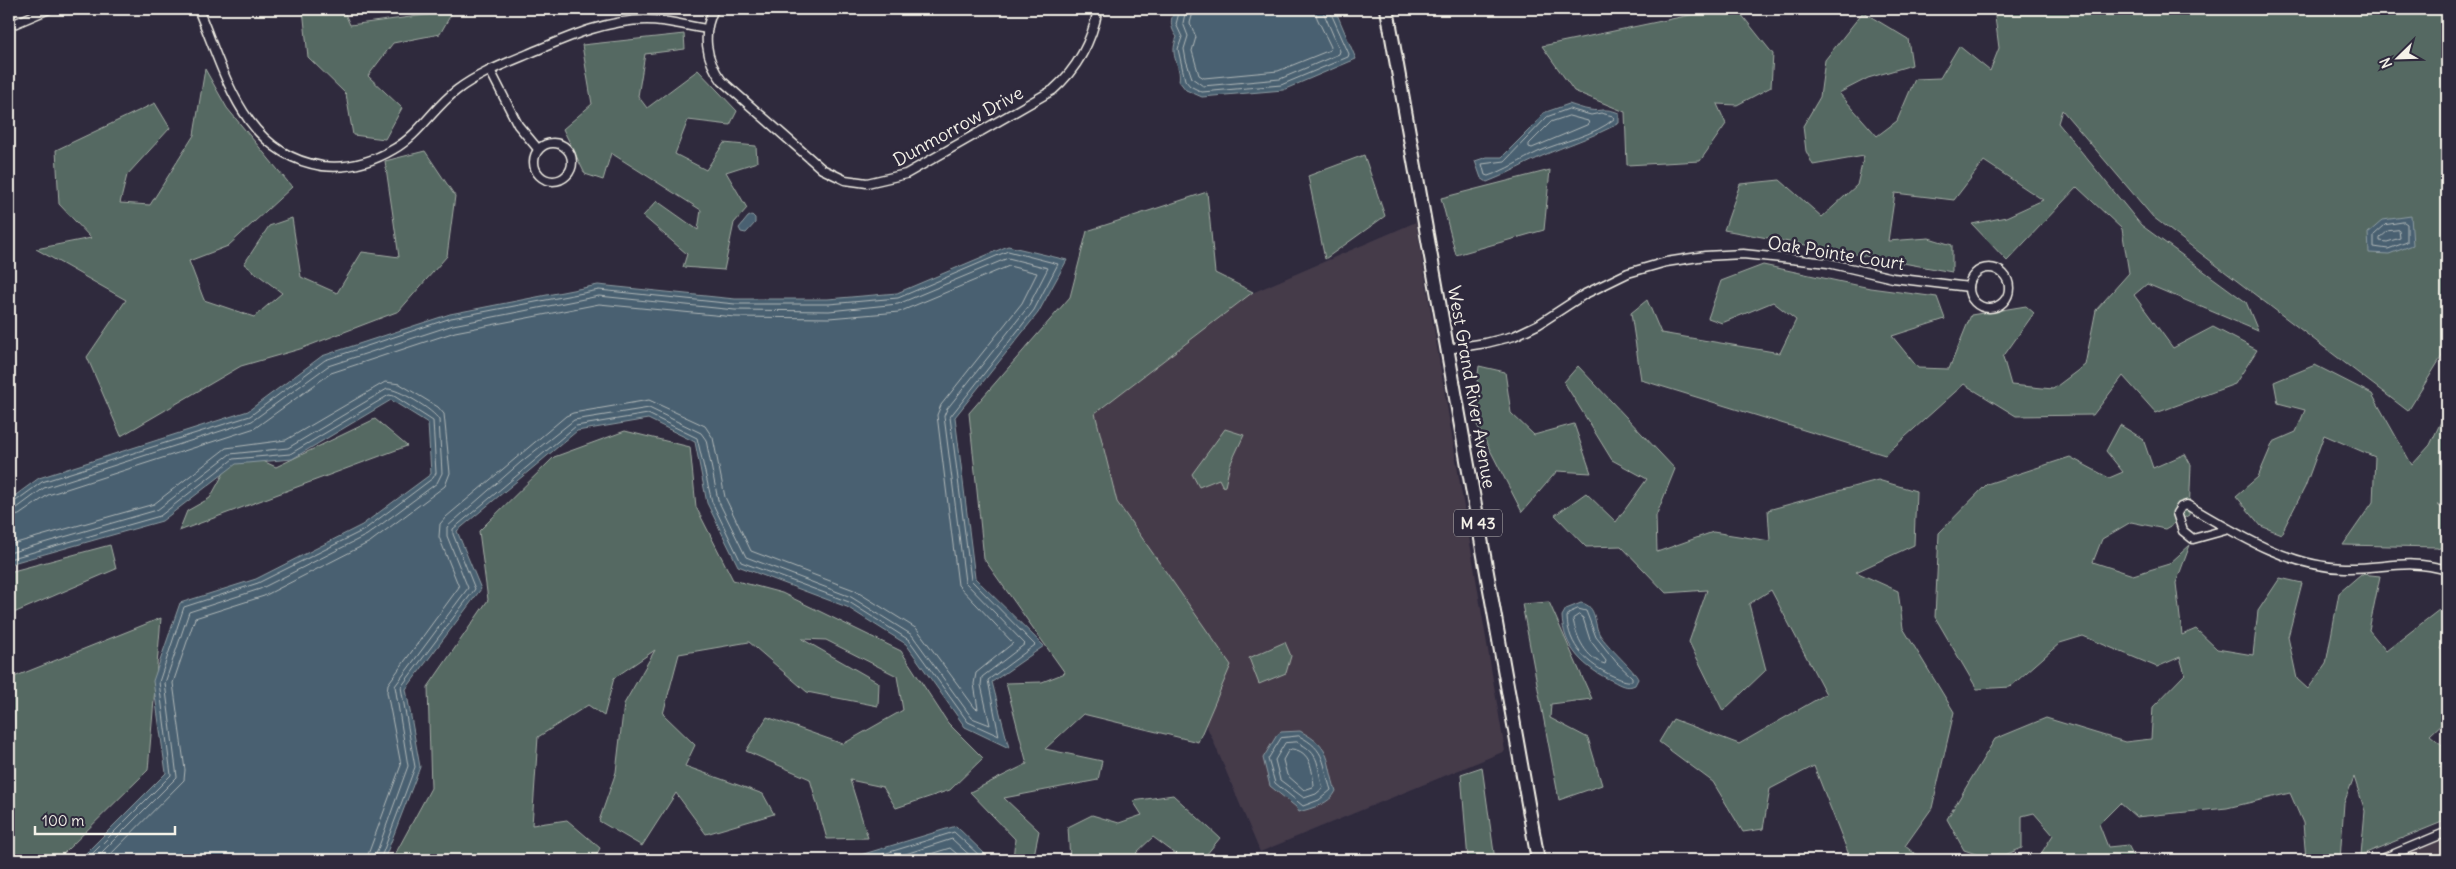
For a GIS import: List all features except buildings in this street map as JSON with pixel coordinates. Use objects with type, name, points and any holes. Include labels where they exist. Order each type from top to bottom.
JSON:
[{"type":"main road","name":"West Grand River Avenue","points":[[1387,9],[1538,860]]},
{"type":"street","points":[[9,26],[49,9]]},
{"type":"street","points":[[198,9],[239,106],[260,135],[281,152],[310,164],[342,167],[360,164],[395,149],[457,89],[490,70],[579,33],[613,23],[647,20],[707,29],[714,9]]},
{"type":"street","name":"Dunmorrow Drive","points":[[707,29],[709,57],[722,81],[822,169],[845,180],[866,183],[906,174],[1053,90],[1078,62],[1091,35],[1098,9]]},
{"type":"street","points":[[490,70],[518,125],[538,149]]},
{"type":"street","points":[[549,143],[563,146],[571,158],[568,172],[556,180],[542,178],[534,165],[538,149],[549,143]]},
{"type":"street","name":"Oak Pointe Court","points":[[1447,349],[1486,343],[1514,336],[1539,324],[1585,294],[1628,273],[1666,262],[1705,256],[1743,254],[1828,263],[1892,278],[1969,287]]},
{"type":"street","points":[[1993,268],[2006,276],[2010,291],[2001,305],[1986,308],[1973,300],[1969,287],[1971,279],[1978,271],[1993,268]]},
{"type":"street","points":[[2228,529],[2193,539],[2183,531],[2177,513],[2181,507],[2187,505],[2228,529],[2301,561],[2321,566],[2359,568],[2417,563],[2447,570]]},
{"type":"street","points":[[2380,860],[2447,832]]},
{"type":"shaded area","points":[[1416,222],[1505,751],[1260,852],[1212,738],[1048,381]]},
{"type":"shaded area","points":[[2447,837],[2447,860],[2394,860]]},
{"type":"green space","points":[[303,9],[343,9],[350,25],[441,13],[440,9],[454,9],[440,34],[393,43],[368,76],[402,108],[385,139],[353,135],[346,94],[308,57]]},
{"type":"green space","points":[[1719,9],[1737,9],[1773,54],[1771,87],[1737,105],[1717,104],[1726,124],[1700,161],[1627,165],[1625,112],[1574,91],[1542,46]]},
{"type":"green space","points":[[1994,9],[2447,9],[2447,348],[2408,411],[2153,217],[2062,110],[2058,123],[2141,225],[2246,302],[2258,331],[2147,284],[2134,295],[2173,348],[2213,327],[2257,350],[2235,384],[2156,413],[2123,376],[2093,415],[2016,416],[1964,384],[1885,455],[1641,380],[1631,313],[1647,300],[1661,333],[1780,353],[1796,320],[1773,302],[1722,323],[1708,318],[1721,281],[1763,265],[1870,288],[1937,297],[1945,319],[1892,336],[1918,368],[1949,369],[1971,315],[2026,306],[2034,313],[2003,357],[2011,385],[2053,389],[2085,365],[2096,310],[2129,273],[2122,229],[2077,187],[2007,261],[1972,224],[2006,217],[2043,200],[1984,161],[1954,200],[1895,193],[1888,241],[1929,238],[1952,245],[1952,272],[1724,230],[1740,184],[1780,180],[1822,217],[1857,185],[1864,156],[1813,165],[1806,151],[1803,126],[1820,97],[1825,60],[1863,12],[1908,39],[1912,65],[1868,78],[1839,93],[1877,136],[1897,121],[1915,79],[1940,78],[1959,46],[1990,71],[1999,48]]},
{"type":"green space","points":[[684,34],[685,49],[645,54],[638,96],[647,108],[698,70],[737,111],[730,125],[688,120],[675,154],[706,170],[724,143],[756,146],[757,162],[726,172],[747,208],[734,223],[724,270],[683,267],[687,254],[643,216],[657,201],[698,230],[701,210],[611,153],[603,180],[585,174],[563,129],[592,104],[582,45]]},
{"type":"green space","points":[[205,69],[227,108],[292,187],[228,246],[189,261],[204,300],[254,317],[282,293],[244,264],[269,226],[292,218],[301,277],[337,293],[362,252],[399,257],[385,161],[425,151],[455,196],[447,256],[399,311],[300,349],[241,366],[121,436],[87,357],[126,300],[36,249],[91,238],[59,204],[56,150],[155,103],[170,128],[127,175],[120,203],[150,205],[194,135]]},
{"type":"green space","points":[[1364,155],[1385,216],[1325,259],[1308,176]]},
{"type":"green space","points":[[1550,170],[1544,230],[1456,255],[1441,198]]},
{"type":"green space","points":[[1207,192],[1215,273],[1253,292],[1095,413],[1117,502],[1231,665],[1198,742],[1083,714],[1045,749],[1102,761],[1098,780],[1004,798],[1039,831],[1033,860],[1013,860],[1015,839],[970,792],[1027,764],[1006,683],[1042,682],[1065,673],[984,559],[969,413],[1070,297],[1087,231]]},
{"type":"green space","points":[[2315,365],[2372,394],[2412,465],[2430,445],[2447,409],[2447,504],[2437,505],[2447,511],[2447,551],[2437,547],[2343,545],[2373,502],[2375,457],[2324,435],[2305,487],[2281,534],[2261,526],[2236,496],[2258,477],[2273,442],[2296,432],[2305,410],[2278,403],[2274,382]]},
{"type":"green space","points":[[1479,366],[1505,372],[1511,413],[1534,435],[1574,424],[1591,473],[1557,471],[1522,512],[1473,417]]},
{"type":"green space","points":[[1578,366],[1675,469],[1656,516],[1657,552],[1713,532],[1770,541],[1768,510],[1878,480],[1916,491],[1914,545],[1856,572],[1898,591],[1903,628],[1954,712],[1932,808],[1905,846],[1923,860],[1851,860],[1814,766],[1770,789],[1763,829],[1743,832],[1713,782],[1659,742],[1673,719],[1739,744],[1826,694],[1771,590],[1749,604],[1766,670],[1723,711],[1689,642],[1707,590],[1666,593],[1621,546],[1586,547],[1555,515],[1586,493],[1616,522],[1647,479],[1612,460],[1564,382]]},
{"type":"green space","points":[[375,419],[407,446],[179,531],[187,511],[210,498],[237,449],[276,467]]},
{"type":"green space","points":[[2120,425],[2143,439],[2153,468],[2185,454],[2191,465],[2189,515],[2165,529],[2131,522],[2102,539],[2093,562],[2133,575],[2169,564],[2190,545],[2176,583],[2182,635],[2196,629],[2217,649],[2253,655],[2258,611],[2280,578],[2302,583],[2288,637],[2297,679],[2308,689],[2326,664],[2339,593],[2361,574],[2380,576],[2369,630],[2386,651],[2444,606],[2447,608],[2447,633],[2440,649],[2447,651],[2447,719],[2430,735],[2447,749],[2447,820],[2361,855],[2365,811],[2354,777],[2344,803],[2340,860],[2306,860],[2303,823],[2290,793],[2227,808],[2136,817],[2120,803],[2099,824],[2108,847],[2128,845],[2136,860],[2037,860],[2053,835],[2034,813],[2022,816],[2022,848],[1993,860],[1964,850],[1947,819],[1995,739],[2046,718],[2125,742],[2151,739],[2153,707],[2185,674],[2180,657],[2157,667],[2083,636],[2060,643],[2010,687],[1977,689],[1935,617],[1939,533],[1987,484],[2070,457],[2109,478],[2123,472],[2106,451]]},
{"type":"green space","points":[[1225,429],[1244,435],[1230,465],[1225,486],[1223,487],[1219,479],[1199,487],[1192,474]]},
{"type":"green space","points":[[625,431],[690,447],[696,507],[733,580],[782,593],[901,651],[948,723],[983,758],[950,790],[896,808],[883,787],[850,780],[868,838],[827,839],[810,779],[746,751],[767,717],[843,744],[903,710],[897,676],[826,640],[802,639],[879,683],[878,706],[807,692],[749,642],[679,654],[663,714],[695,745],[685,766],[763,794],[774,814],[706,834],[676,793],[642,846],[599,821],[616,772],[624,704],[655,650],[614,678],[604,716],[588,705],[538,737],[532,825],[567,820],[600,848],[594,860],[392,860],[431,788],[428,687],[488,600],[479,531],[554,457]]},
{"type":"green space","points":[[110,545],[116,569],[9,615],[9,572]]},
{"type":"green space","points":[[1549,602],[1592,699],[1551,704],[1550,718],[1588,738],[1602,785],[1559,800],[1522,604]]},
{"type":"green space","points":[[161,618],[148,770],[62,855],[64,860],[9,860],[9,679]]},
{"type":"green space","points":[[1285,642],[1291,656],[1286,673],[1259,684],[1249,658]]},
{"type":"green space","points":[[1482,767],[1495,860],[1468,860],[1461,774]]},
{"type":"green space","points":[[1173,795],[1220,838],[1202,860],[1184,860],[1153,837],[1136,853],[1148,860],[1070,860],[1068,827],[1092,815],[1119,823],[1142,815],[1133,801]]},
{"type":"water","points":[[1177,9],[1332,9],[1337,14],[1356,59],[1283,90],[1202,97],[1186,90],[1179,81],[1179,70],[1174,56],[1177,37],[1171,23],[1174,12]]},
{"type":"water","points":[[1569,104],[1587,110],[1610,110],[1619,113],[1619,123],[1487,182],[1481,178],[1475,161],[1487,157],[1502,157],[1536,123],[1543,113]]},
{"type":"water","points":[[752,215],[755,218],[755,223],[746,233],[741,232],[739,228]]},
{"type":"water","points":[[2411,216],[2413,245],[2389,254],[2369,253],[2368,233],[2383,220]]},
{"type":"water","points":[[1008,246],[1067,260],[1038,313],[955,417],[975,578],[1044,646],[992,682],[1009,748],[965,727],[906,644],[847,607],[738,566],[707,503],[695,442],[648,419],[577,431],[457,531],[481,589],[406,689],[420,767],[384,860],[83,860],[81,858],[166,773],[153,681],[180,603],[256,579],[362,525],[431,474],[428,423],[391,400],[292,459],[236,464],[162,521],[9,564],[9,500],[39,478],[248,411],[322,356],[450,314],[598,285],[735,299],[828,299],[897,293]]},
{"type":"water","points":[[1581,603],[1593,612],[1600,635],[1638,679],[1635,685],[1624,686],[1603,676],[1585,664],[1571,647],[1566,638],[1562,616],[1566,609]]},
{"type":"water","points":[[1300,731],[1311,737],[1327,756],[1336,791],[1325,802],[1299,812],[1296,807],[1270,786],[1263,758],[1277,735],[1281,732]]},
{"type":"water","points":[[956,826],[985,854],[987,860],[844,860]]}]
